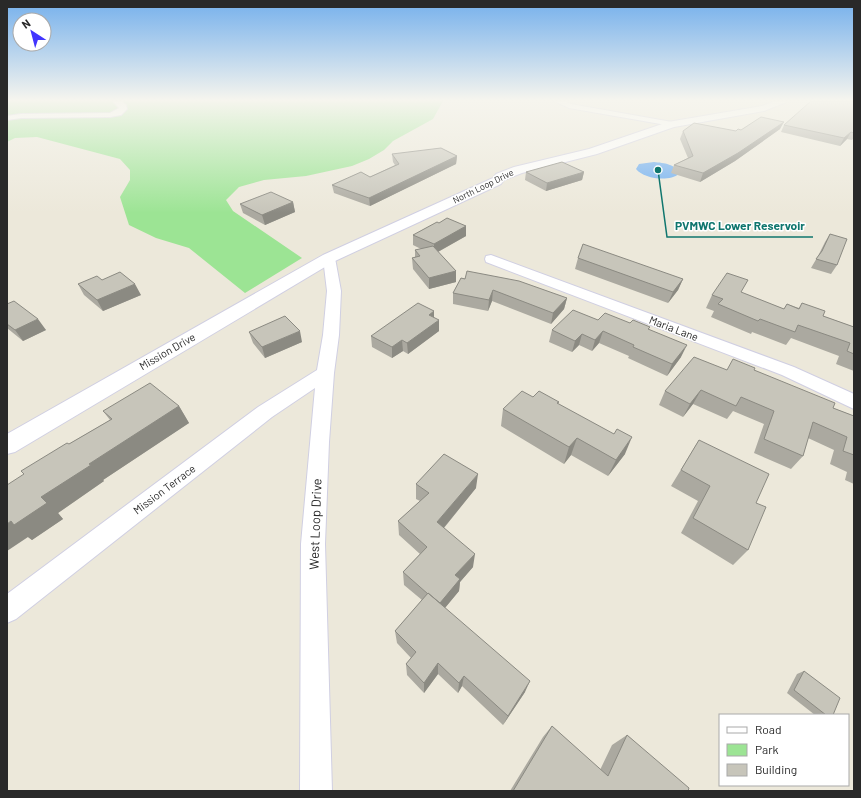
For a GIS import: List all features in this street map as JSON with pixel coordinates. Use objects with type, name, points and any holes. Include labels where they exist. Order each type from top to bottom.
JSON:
[{"type":"street","name":"North Loop Drive","points":[[329,258],[497,181],[500,177],[506,174],[544,163],[593,152],[632,138]]},
{"type":"street","name":"West Loop Drive","points":[[316,791],[313,544],[319,442],[325,373],[331,335],[334,291],[329,258]]},
{"type":"street","name":"Mission Drive","points":[[7,445],[329,258]]},
{"type":"street","name":"Maria Lane","points":[[491,259],[788,371],[854,402]]},
{"type":"street","name":"Mission Terrace","points":[[7,610],[265,412],[325,373]]},
{"type":"green space","points":[[7,138],[15,138],[7,142]]},
{"type":"green space","points":[[42,138],[398,138],[384,150],[369,159],[352,166],[306,176],[264,180],[239,187],[226,200],[233,211],[302,258],[245,293],[189,248],[156,238],[129,225],[120,197],[130,180],[130,170],[120,159]]},
{"type":"water","points":[[654,162],[672,166],[679,174],[663,179],[650,177],[636,169],[639,164]]},
{"type":"building","points":[[686,138],[760,138],[703,173],[674,165],[693,156]]},
{"type":"building","points":[[441,148],[457,156],[369,198],[332,185],[361,172],[370,177],[399,164],[392,154]]},
{"type":"building","points":[[562,162],[584,172],[547,183],[526,172]]},
{"type":"building","points":[[271,192],[293,202],[262,215],[240,204]]},
{"type":"building","points":[[447,218],[466,226],[434,244],[413,235],[437,222],[439,223]]},
{"type":"building","points":[[830,234],[847,239],[837,265],[816,259],[822,251]]},
{"type":"building","points":[[583,244],[683,279],[673,292],[578,258]]},
{"type":"building","points":[[433,246],[456,271],[429,278],[412,258],[420,256],[415,250]]},
{"type":"building","points":[[467,271],[519,281],[567,298],[553,313],[493,290],[489,300],[453,293],[461,278],[465,279]]},
{"type":"building","points":[[120,272],[135,284],[97,300],[78,284],[97,276],[102,280]]},
{"type":"building","points":[[727,273],[748,280],[741,292],[784,309],[787,304],[799,309],[802,303],[825,311],[823,316],[854,327],[854,354],[847,351],[850,343],[798,325],[795,332],[760,319],[758,321],[718,304],[723,299],[712,295]]},
{"type":"building","points":[[14,301],[38,319],[15,330],[7,324],[7,304]]},
{"type":"building","points":[[418,303],[434,311],[429,315],[439,320],[407,343],[402,340],[392,347],[371,336]]},
{"type":"building","points":[[573,310],[598,320],[605,313],[630,323],[633,320],[650,327],[648,329],[687,345],[672,364],[633,347],[634,345],[603,331],[595,340],[582,334],[575,341],[552,330]]},
{"type":"building","points":[[285,316],[300,331],[262,347],[249,332]]},
{"type":"building","points":[[694,357],[727,370],[733,359],[755,368],[754,370],[835,403],[833,408],[854,416],[854,455],[843,451],[847,437],[813,422],[803,456],[764,439],[774,411],[741,397],[736,406],[701,390],[690,404],[665,391]]},
{"type":"building","points":[[150,383],[179,406],[41,497],[47,503],[14,525],[11,521],[7,524],[7,485],[24,474],[21,471],[67,443],[69,444],[112,419],[103,411]]},
{"type":"building","points":[[522,391],[533,397],[539,391],[559,402],[557,403],[614,434],[617,429],[632,437],[616,460],[577,438],[569,447],[503,409]]},
{"type":"building","points":[[699,440],[769,474],[756,503],[766,507],[748,550],[693,518],[710,486],[681,470]]},
{"type":"building","points":[[444,454],[478,474],[437,522],[475,554],[455,575],[460,579],[440,603],[403,572],[427,547],[398,521],[429,493],[416,484]]},
{"type":"building","points":[[428,593],[530,681],[508,716],[464,676],[459,683],[438,663],[424,683],[406,664],[416,652],[395,631]]},
{"type":"building","points":[[804,671],[840,698],[833,714],[825,714],[794,690]]},
{"type":"building","points":[[552,726],[608,776],[627,735],[689,788],[688,791],[513,791]]},
{"type":"place","name":"PVMWC Lower Reservoir","points":[[658,170]]}]
